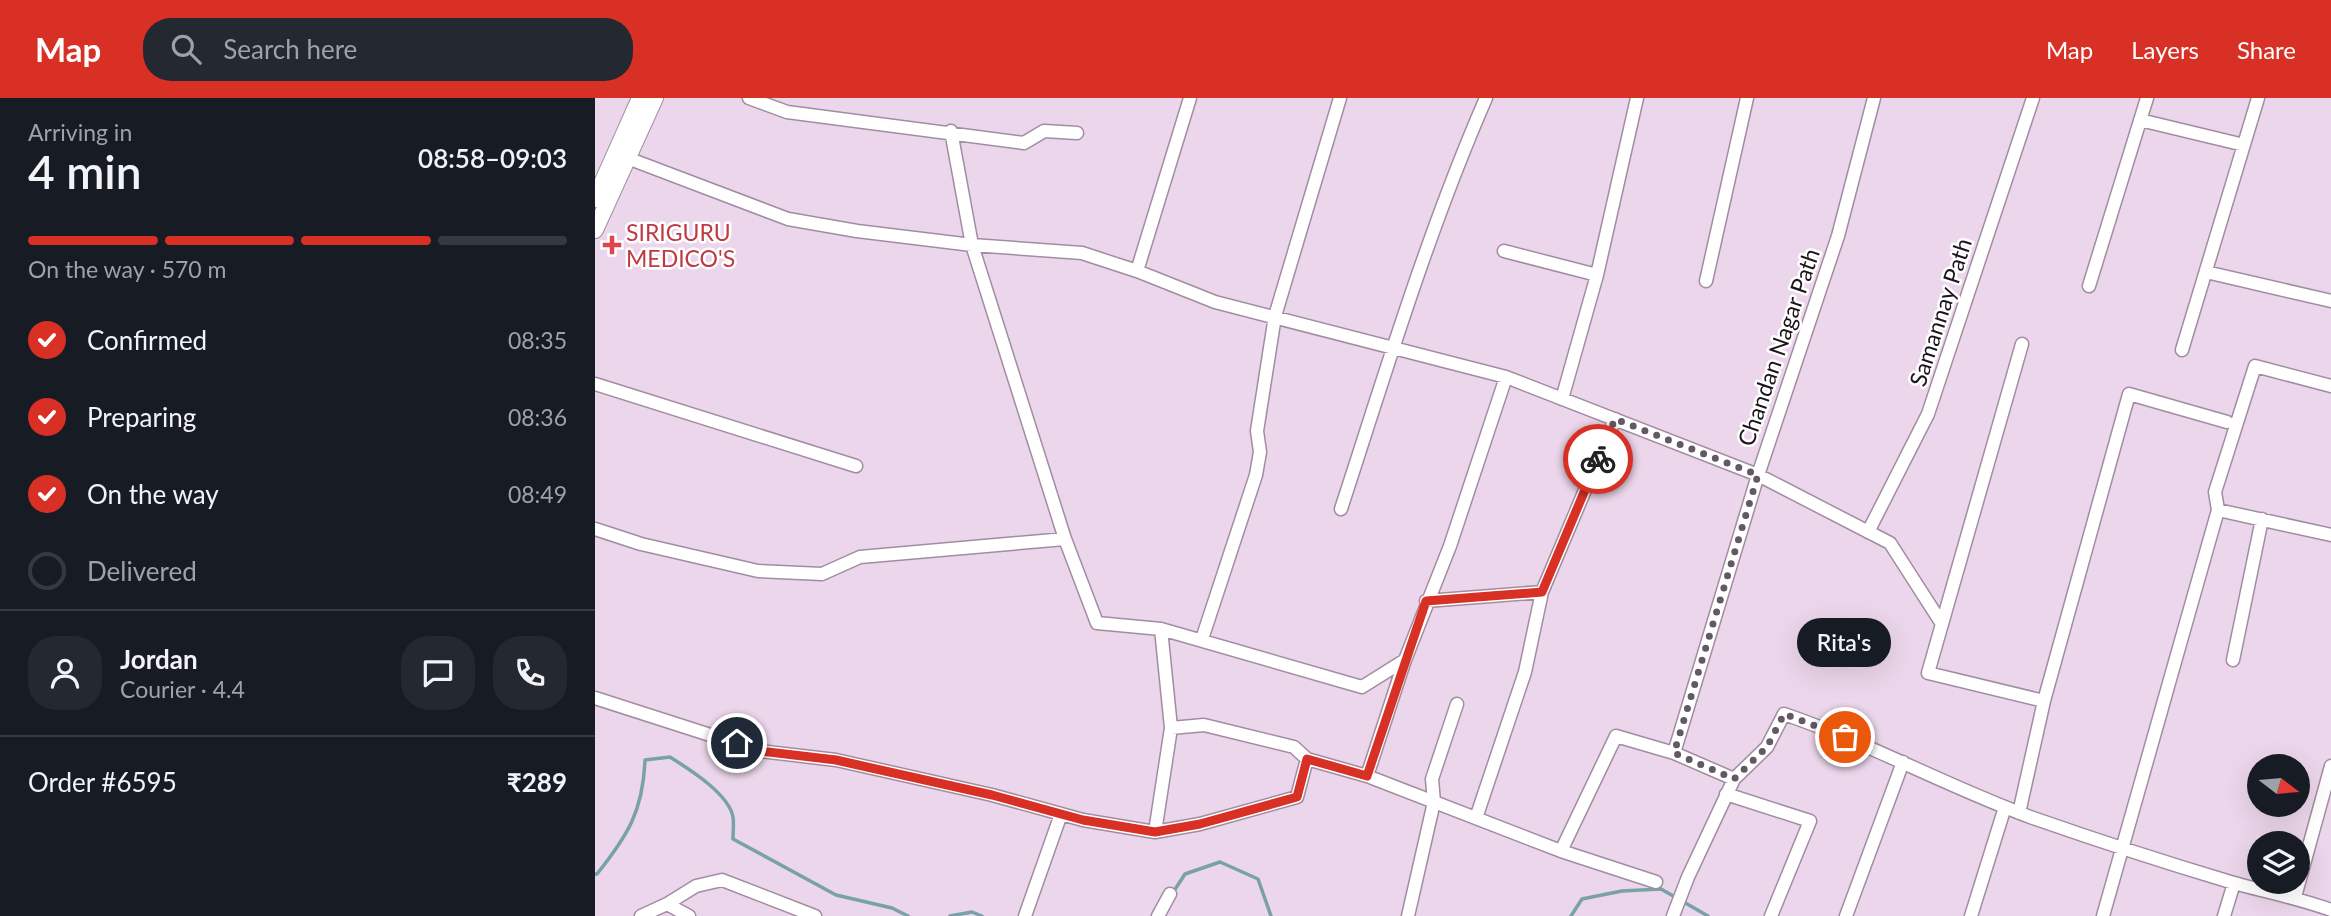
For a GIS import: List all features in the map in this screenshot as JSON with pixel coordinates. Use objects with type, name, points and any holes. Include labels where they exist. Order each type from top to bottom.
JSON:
[{"type":"street","points":[[622,155],[639,98]]},
{"type":"street","points":[[595,230],[600,195],[655,98]]},
{"type":"street","points":[[749,98],[787,112],[951,131],[1024,143],[1044,131],[1077,133]]},
{"type":"street","points":[[1137,271],[1190,98]]},
{"type":"street","points":[[1202,639],[1256,475],[1260,452],[1257,431],[1275,316],[1340,98]]},
{"type":"street","points":[[1341,509],[1394,346],[1467,141],[1486,98]]},
{"type":"street","points":[[1562,399],[1597,275],[1636,98]]},
{"type":"street","points":[[1706,281],[1747,98]]},
{"type":"street","name":"Chandan Nagar Path","points":[[1674,753],[1758,475],[1838,236],[1874,98]]},
{"type":"street","name":"Samannay Path","points":[[1868,532],[1928,414],[2033,98]]},
{"type":"street","points":[[2089,286],[2147,98]]},
{"type":"street","points":[[2182,350],[2258,98]]},
{"type":"street","points":[[2140,120],[2244,145]]},
{"type":"street","points":[[951,131],[972,245],[1065,539],[1097,623],[1161,629],[1362,687],[1405,660]]},
{"type":"street","points":[[622,155],[789,219],[857,231],[972,245],[1082,253],[1137,271],[1215,302],[1506,377],[1758,475],[1890,543],[1942,624]]},
{"type":"street","points":[[1504,251],[1597,275]]},
{"type":"street","points":[[2206,272],[2331,301]]},
{"type":"street","points":[[2022,344],[1928,673],[2044,701]]},
{"type":"street","points":[[2103,916],[2218,510],[2215,492],[2255,366],[2331,386]]},
{"type":"street","points":[[1367,776],[1426,601],[1450,545],[1506,377]]},
{"type":"street","points":[[595,384],[856,466]]},
{"type":"street","points":[[2019,813],[2044,701],[2129,394],[2227,422]]},
{"type":"street","points":[[1476,818],[1525,673],[1542,592],[1615,419]]},
{"type":"street","points":[[2218,510],[2331,535]]},
{"type":"street","points":[[2232,660],[2262,519]]},
{"type":"street","points":[[595,530],[641,544],[758,571],[822,574],[860,557],[1065,539]]},
{"type":"street","points":[[1426,601],[1542,592]]},
{"type":"street","points":[[1155,832],[1171,728],[1161,629]]},
{"type":"street","points":[[595,698],[760,751],[836,760],[992,795],[1061,814],[1155,832],[1200,824],[1297,797],[1307,759]]},
{"type":"street","points":[[1408,916],[1434,802],[1432,779],[1457,704]]},
{"type":"street","points":[[1673,916],[1688,877],[1734,779],[1767,747],[1784,714],[1825,728],[2019,813],[2234,883],[2295,897],[2325,911]]},
{"type":"street","points":[[1171,728],[1205,725],[1294,747],[1307,759],[1367,776],[1560,851],[1656,882]]},
{"type":"street","points":[[1560,851],[1616,736],[1674,753],[1734,779]]},
{"type":"street","points":[[1846,916],[1903,762]]},
{"type":"street","points":[[2295,897],[2331,766]]},
{"type":"street","points":[[1726,794],[1809,821],[1771,916]]},
{"type":"street","points":[[1971,916],[2005,807]]},
{"type":"street","points":[[1024,916],[1061,814]]},
{"type":"street","points":[[641,916],[696,886],[722,880],[815,916]]},
{"type":"street","points":[[2224,916],[2234,883]]},
{"type":"street","points":[[1158,916],[1170,894]]},
{"type":"street","points":[[667,904],[689,916]]},
{"type":"waterway","points":[[595,874],[617,847],[632,822],[641,794],[645,760],[670,757],[707,783],[724,800],[733,817],[733,839],[836,895],[892,908],[908,916]]},
{"type":"waterway","points":[[1172,894],[1185,874],[1220,862],[1258,879],[1271,916]]},
{"type":"waterway","points":[[1571,916],[1582,899],[1622,891],[1661,889],[1675,897]]},
{"type":"waterway","points":[[1682,901],[1708,916]]},
{"type":"waterway","points":[[950,916],[972,912],[982,916]]},
{"type":"way so far","points":[[1598,459],[1615,419],[1758,475],[1674,753],[1734,779],[1767,747],[1784,714],[1845,737]]},
{"type":"place","name":"SIRIGURU MEDICO'S","points":[[612,245]]},
{"type":"place","name":"Rita's","points":[[1845,737]]},
{"type":"route","points":[[737,743],[760,751],[836,760],[992,795],[1083,820],[1155,832],[1200,824],[1297,797],[1307,759],[1367,776],[1426,601],[1542,592],[1598,459]]}]
